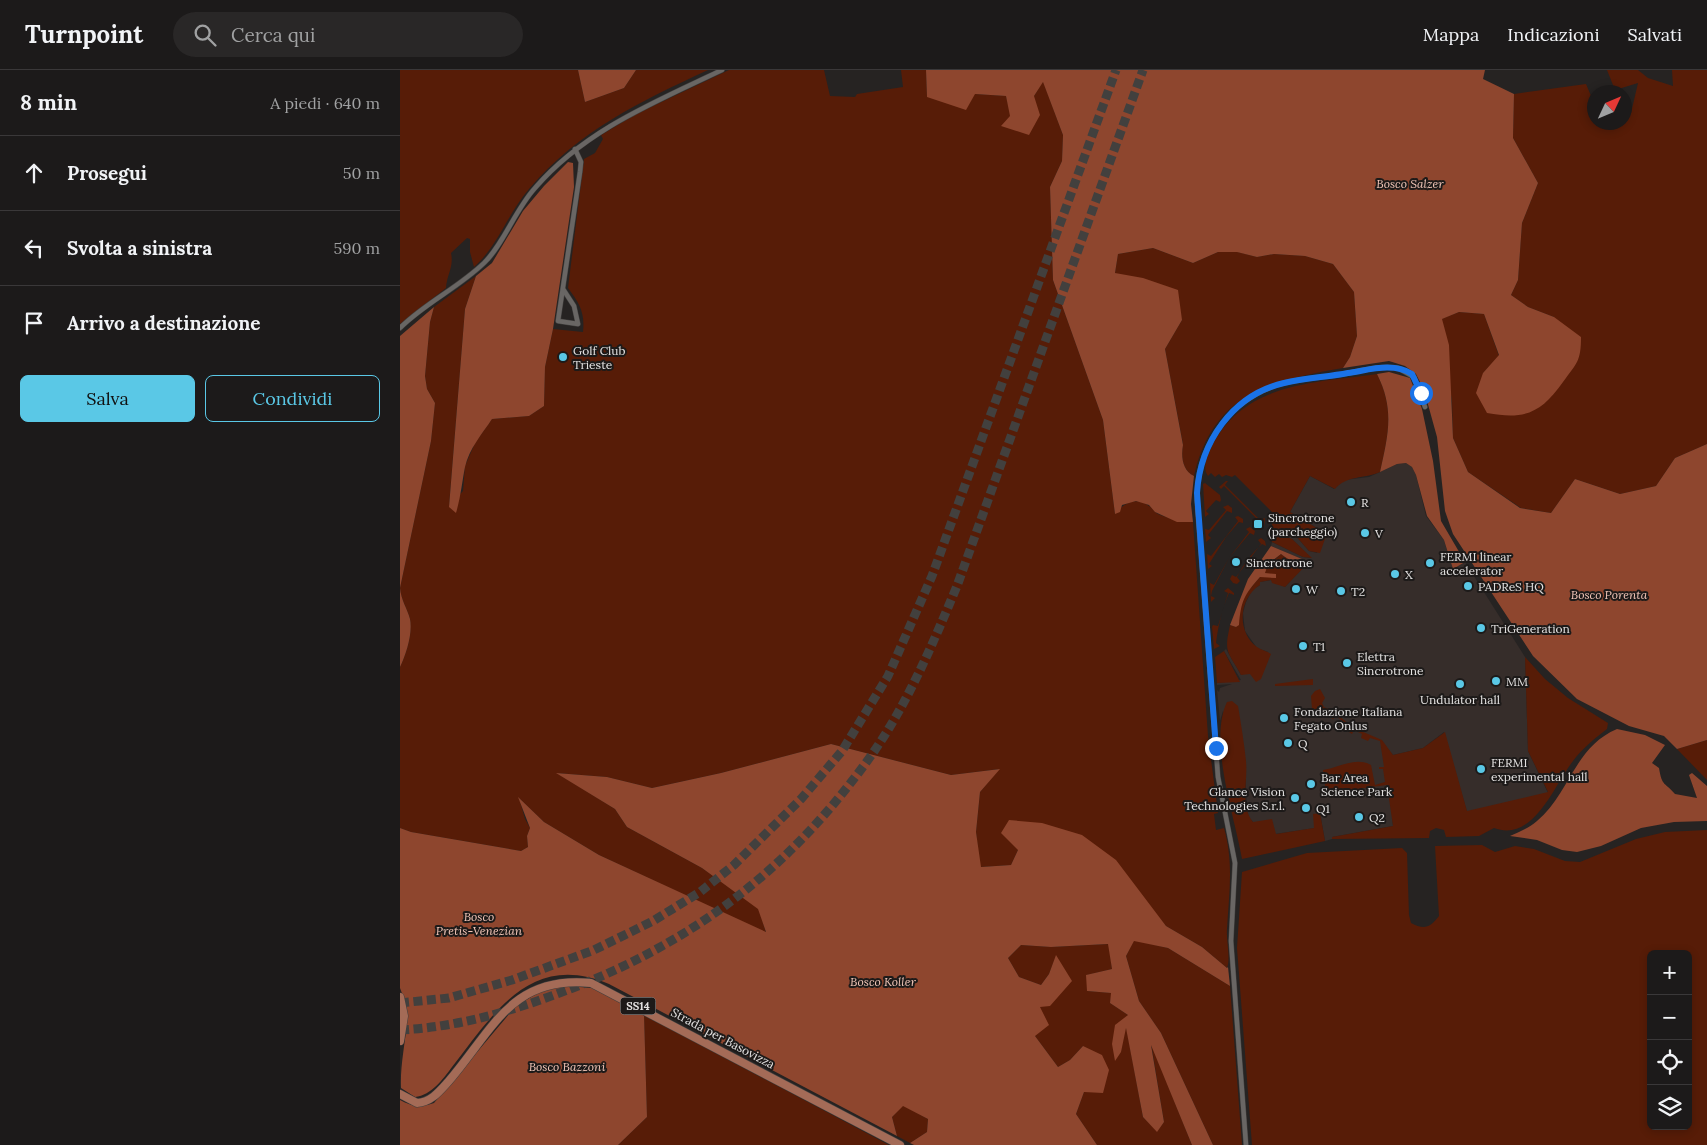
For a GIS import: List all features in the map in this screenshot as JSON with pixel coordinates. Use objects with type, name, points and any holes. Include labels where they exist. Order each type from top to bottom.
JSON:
[{"type":"main road","name":"Strada per Basovizza","points":[[400,1094],[417,1103],[432,1099],[447,1084],[502,1014],[517,1000],[532,990],[551,984],[591,983],[900,1145]]},
{"type":"main road","points":[[400,996],[404,1016],[400,1041]]},
{"type":"street","points":[[400,328],[484,263],[524,200],[575,149],[637,110],[722,70]]},
{"type":"street","points":[[563,289],[574,306],[578,324],[558,322],[581,162],[575,149]]},
{"type":"street","points":[[1246,1145],[1231,941],[1235,863],[1218,777],[1197,501],[1200,466],[1213,437],[1231,413],[1257,394],[1284,383],[1398,368],[1414,377],[1425,406]]},
{"type":"shaded area","points":[[400,70],[578,70],[585,102],[624,88],[636,70],[708,70],[612,119],[568,150],[529,189],[482,259],[474,267],[470,252],[470,239],[467,238],[451,253],[452,262],[446,288],[400,324]]},
{"type":"shaded area","name":"Golf Club Trieste","points":[[729,70],[824,70],[830,96],[855,97],[857,94],[903,87],[901,70],[926,70],[927,97],[975,94],[1006,96],[1011,116],[1002,126],[1034,96],[1043,81],[1063,135],[1062,161],[1050,187],[1053,280],[1103,420],[1115,514],[1126,504],[1140,501],[1162,516],[1179,521],[1193,522],[1208,736],[1218,813],[1214,814],[1216,830],[1224,828],[1230,866],[1227,929],[1229,959],[1227,968],[1202,947],[1166,926],[1150,907],[1018,850],[1011,865],[980,867],[976,832],[980,792],[999,769],[951,775],[831,744],[721,773],[652,788],[607,777],[557,773],[615,809],[627,827],[702,868],[759,909],[766,933],[599,855],[544,822],[519,798],[525,819],[530,828],[527,836],[528,847],[521,851],[411,832],[400,828],[400,667],[405,656],[411,625],[400,588],[431,441],[435,403],[427,389],[425,376],[430,322],[434,307],[476,276],[465,309],[449,506],[463,491],[465,466],[475,443],[492,419],[529,416],[544,406],[545,367],[553,329],[583,332],[581,309],[568,288],[584,159],[595,153],[603,139],[601,135],[636,114]]},
{"type":"shaded area","points":[[1607,70],[1638,70],[1648,78],[1673,86],[1672,70],[1707,70],[1707,444],[1675,458],[1656,486],[1620,494],[1575,479],[1551,513],[1521,508],[1468,472],[1453,438],[1452,402],[1441,319],[1459,312],[1484,314],[1499,356],[1483,373],[1554,317],[1528,307],[1511,295],[1518,280],[1522,223],[1538,183],[1513,138],[1514,94],[1586,84],[1587,130],[1632,130],[1632,109],[1638,83],[1613,85]]},
{"type":"shaded area","points":[[1153,248],[1193,263],[1218,252],[1238,252],[1257,257],[1274,254],[1305,256],[1333,264],[1354,292],[1357,336],[1350,357],[1343,368],[1316,373],[1269,386],[1248,396],[1230,409],[1215,426],[1203,448],[1194,476],[1187,470],[1183,462],[1183,444],[1165,349],[1182,320],[1115,273],[1118,254]]},
{"type":"shaded area","points":[[1377,374],[1383,387],[1388,411],[1387,434],[1380,472],[1350,479],[1335,489],[1310,476],[1290,512],[1320,530],[1326,536],[1320,553],[1309,551],[1295,535],[1273,528],[1269,515],[1272,512],[1235,475],[1232,477],[1226,475],[1222,477],[1219,474],[1215,477],[1211,473],[1208,476],[1206,473],[1205,466],[1211,448],[1225,426],[1242,410],[1261,398],[1305,384]]},
{"type":"shaded area","points":[[1406,463],[1412,467],[1416,475],[1426,516],[1444,540],[1453,569],[1465,562],[1525,657],[1528,751],[1548,793],[1467,812],[1444,732],[1423,748],[1393,755],[1385,746],[1393,826],[1332,837],[1332,839],[1325,841],[1320,813],[1315,828],[1275,834],[1253,822],[1248,816],[1246,761],[1223,711],[1220,721],[1217,690],[1219,692],[1220,688],[1232,684],[1217,685],[1217,683],[1241,680],[1224,651],[1226,649],[1241,675],[1265,665],[1268,661],[1268,652],[1257,648],[1245,631],[1243,613],[1252,590],[1260,585],[1260,582],[1271,580],[1285,587],[1308,562],[1271,546],[1272,542],[1303,557],[1311,558],[1292,539],[1273,535],[1273,528],[1295,535],[1309,551],[1317,553],[1326,536],[1320,530],[1290,512],[1310,476],[1334,489],[1344,480],[1369,477],[1397,464]]},
{"type":"shaded area","points":[[1228,481],[1225,485],[1260,520],[1265,518],[1264,527],[1259,526],[1258,520],[1224,486],[1221,489],[1219,487]]},
{"type":"shaded area","points":[[1205,483],[1220,495],[1221,500],[1220,502],[1216,500],[1206,511],[1209,514],[1205,517],[1203,484]]},
{"type":"shaded area","points":[[1228,505],[1232,508],[1232,513],[1227,511],[1208,535],[1211,538],[1206,542],[1205,529],[1209,530],[1226,510],[1223,507]]},
{"type":"shaded area","points":[[1238,516],[1243,519],[1243,523],[1239,522],[1226,537],[1209,564],[1212,566],[1208,569],[1207,554],[1211,556],[1238,521],[1235,517]]},
{"type":"shaded area","points":[[1250,527],[1255,531],[1254,535],[1250,533],[1229,558],[1249,532],[1246,529]]},
{"type":"shaded area","points":[[1278,534],[1292,539],[1312,558],[1303,557],[1272,542],[1270,537]]},
{"type":"shaded area","points":[[1261,538],[1265,541],[1266,546],[1262,544],[1258,547],[1261,544],[1258,540]]},
{"type":"shaded area","points":[[1258,547],[1239,573],[1248,559]]},
{"type":"shaded area","points":[[1281,554],[1301,563],[1309,562],[1285,587],[1272,583],[1271,580],[1260,582],[1260,585],[1253,591],[1244,606],[1243,624],[1250,640],[1257,647],[1271,654],[1261,679],[1256,682],[1250,674],[1241,675],[1228,651],[1228,634],[1230,625],[1236,627],[1242,602],[1253,585],[1260,577],[1276,577],[1264,573],[1265,568]]},
{"type":"shaded area","points":[[1229,558],[1212,591],[1211,596],[1215,598],[1211,602],[1210,583],[1214,585]]},
{"type":"shaded area","points":[[1239,573],[1237,577],[1240,581],[1237,584],[1233,583],[1230,579],[1232,575],[1236,577]]},
{"type":"shaded area","points":[[1228,588],[1234,595],[1229,593],[1223,609],[1228,593],[1224,591]]},
{"type":"shaded area","points":[[1222,612],[1216,643],[1220,646],[1214,649],[1212,627],[1213,625],[1218,626]]},
{"type":"shaded area","points":[[1224,651],[1240,682],[1217,683],[1215,657]]},
{"type":"shaded area","points":[[1525,657],[1545,679],[1568,698],[1608,723],[1607,729],[1580,752],[1532,820],[1521,827],[1508,830],[1494,828],[1479,836],[1446,837],[1444,830],[1436,828],[1430,831],[1429,838],[1332,839],[1332,837],[1393,826],[1387,785],[1326,793],[1323,770],[1353,762],[1365,763],[1371,765],[1375,785],[1385,782],[1383,769],[1379,769],[1379,767],[1384,767],[1380,741],[1370,738],[1368,741],[1361,738],[1362,734],[1354,730],[1352,734],[1346,730],[1348,725],[1336,716],[1333,719],[1322,711],[1312,709],[1311,696],[1315,691],[1320,689],[1325,698],[1322,703],[1324,707],[1331,710],[1354,728],[1382,740],[1393,755],[1423,748],[1445,732],[1467,811],[1548,792],[1528,751]]},
{"type":"shaded area","points":[[1313,679],[1313,685],[1275,686],[1275,684]]},
{"type":"shaded area","points":[[1232,701],[1238,706],[1246,761],[1245,793],[1249,816],[1253,822],[1272,819],[1276,834],[1314,828],[1313,814],[1320,813],[1325,841],[1242,859],[1225,779],[1220,737],[1222,718],[1227,702]]},
{"type":"shaded area","points":[[1707,740],[1707,780],[1677,749]]},
{"type":"shaded area","points":[[1707,830],[1707,1145],[1252,1145],[1237,948],[1242,872],[1307,853],[1402,848],[1407,853],[1409,915],[1411,923],[1420,927],[1426,927],[1439,916],[1435,846],[1482,845],[1495,852],[1515,846],[1534,849],[1565,861],[1580,862],[1636,839],[1665,832]]},
{"type":"shaded area","points":[[1134,940],[1168,948],[1230,986],[1242,1145],[1213,1145],[1161,1033],[1139,1001],[1126,956]]},
{"type":"shaded area","points":[[1109,944],[1112,969],[1087,975],[1087,991],[1112,993],[1110,1003],[1128,1015],[1121,1052],[1126,1026],[1143,1117],[1157,1131],[1164,1122],[1151,1043],[1192,1145],[1097,1145],[1076,1114],[1084,1092],[1083,1046],[1070,1060],[1058,1067],[1035,1036],[1040,1006],[1056,956],[1049,974],[1041,985],[1019,977],[1008,958],[1021,945],[1051,947]]},
{"type":"shaded area","points":[[644,1015],[889,1145],[618,1145],[647,1117]]},
{"type":"shaded area","points":[[903,1105],[928,1119],[927,1132],[910,1143],[897,1136],[892,1117]]},
{"type":"green space","points":[[578,70],[636,70],[624,88],[585,102]]},
{"type":"green space","name":"Bosco Salzer","points":[[926,70],[1485,70],[1483,79],[1514,94],[1513,138],[1538,183],[1522,223],[1518,280],[1511,295],[1528,307],[1554,317],[1581,337],[1579,357],[1555,393],[1531,412],[1512,415],[1487,413],[1476,393],[1483,373],[1499,355],[1484,314],[1459,312],[1442,319],[1449,345],[1453,438],[1468,472],[1520,508],[1551,513],[1575,479],[1620,494],[1656,486],[1675,458],[1707,444],[1707,740],[1677,749],[1664,736],[1629,726],[1577,699],[1533,656],[1453,534],[1445,511],[1437,437],[1424,390],[1416,374],[1405,366],[1389,361],[1343,368],[1350,357],[1357,336],[1354,292],[1333,264],[1305,256],[1274,254],[1257,257],[1237,252],[1218,252],[1193,263],[1153,248],[1118,254],[1115,273],[1143,278],[1178,290],[1182,320],[1165,349],[1183,445],[1183,462],[1187,470],[1194,476],[1191,504],[1193,522],[1177,522],[1155,512],[1149,505],[1136,501],[1122,505],[1120,512],[1115,514],[1103,420],[1053,280],[1050,187],[1062,161],[1063,135],[1043,82],[1034,96],[1040,115],[1029,135],[1001,126],[1010,116],[1006,96],[975,94],[966,110],[927,97]]},
{"type":"green space","points":[[568,162],[573,163],[574,187],[553,329],[545,367],[544,406],[529,416],[492,419],[476,442],[467,460],[456,513],[449,507],[465,309],[476,276],[492,263],[523,211]]},
{"type":"green space","points":[[434,307],[430,322],[425,376],[427,389],[435,403],[431,441],[400,588],[400,336]]},
{"type":"green space","points":[[1389,372],[1410,378],[1422,409],[1433,461],[1441,521],[1465,562],[1453,569],[1444,540],[1427,516],[1412,467],[1406,463],[1397,464],[1380,472],[1387,434],[1388,411],[1383,387],[1377,374]]},
{"type":"green space","points":[[1271,546],[1309,562],[1301,563],[1294,561],[1281,554],[1268,564],[1265,573],[1276,574],[1276,578],[1260,577],[1244,599],[1239,625],[1236,627],[1230,625],[1248,579]]},
{"type":"green space","points":[[400,588],[410,619],[411,631],[405,656],[400,667]]},
{"type":"green space","points":[[1617,729],[1645,735],[1665,745],[1652,763],[1659,768],[1664,784],[1675,794],[1697,798],[1689,775],[1692,773],[1707,786],[1707,821],[1674,822],[1641,828],[1601,846],[1577,852],[1562,850],[1537,840],[1510,836],[1531,826],[1548,810],[1591,747]]},
{"type":"green space","name":"Bosco Koller","points":[[831,744],[951,775],[1000,769],[980,792],[976,832],[981,867],[1011,865],[1018,850],[1001,833],[1009,820],[1042,823],[1082,835],[1116,860],[1166,926],[1202,947],[1228,967],[1230,986],[1168,948],[1134,941],[1126,956],[1139,1001],[1161,1033],[1213,1145],[1192,1145],[1151,1045],[1164,1122],[1157,1132],[1143,1117],[1126,1028],[1121,1052],[1115,1061],[1112,1044],[1115,1025],[1128,1015],[1110,1003],[1111,993],[1087,991],[1086,975],[1112,969],[1108,944],[1051,947],[1021,945],[1008,958],[1019,977],[1041,985],[1049,974],[1056,955],[1072,981],[1050,1006],[1040,1007],[1049,1025],[1035,1036],[1058,1067],[1070,1060],[1083,1046],[1102,1055],[1109,1070],[1103,1093],[1084,1092],[1076,1114],[1097,1145],[914,1145],[910,1143],[927,1132],[928,1119],[903,1106],[892,1117],[897,1136],[609,984],[582,976],[557,975],[536,982],[517,993],[483,1027],[432,1090],[415,1097],[401,1088],[407,1014],[400,988],[400,828],[411,832],[521,851],[528,847],[527,836],[530,828],[518,797],[544,822],[599,855],[766,932],[758,909],[702,868],[627,827],[615,809],[556,773],[607,777],[652,788],[721,773]]},
{"type":"green space","name":"Bosco Bazzoni","points":[[567,986],[592,988],[644,1014],[647,1117],[618,1145],[400,1145],[400,1100],[417,1106],[434,1103],[516,1006],[541,991]]},
{"type":"tunnel","points":[[400,1003],[449,998],[512,980],[594,950],[653,921],[700,892],[734,865],[801,799],[842,751],[888,676],[932,576],[1116,70]]},
{"type":"tunnel","points":[[400,1030],[440,1026],[478,1019],[554,995],[646,955],[688,931],[728,904],[765,874],[800,841],[865,764],[905,700],[957,586],[1143,70]]},
{"type":"place","name":"Golf Club Trieste","points":[[563,357]]},
{"type":"place","name":"R","points":[[1351,502]]},
{"type":"place","name":"Sincrotrone (parcheggio)","points":[[1258,524]]},
{"type":"place","name":"V","points":[[1365,533]]},
{"type":"place","name":"Sincrotrone","points":[[1236,562]]},
{"type":"place","name":"FERMI linear accelerator","points":[[1430,563]]},
{"type":"place","name":"X","points":[[1395,574]]},
{"type":"place","name":"PADReS HQ","points":[[1468,586]]},
{"type":"place","name":"W","points":[[1296,589]]},
{"type":"place","name":"T2","points":[[1341,591]]},
{"type":"place","name":"TriGeneration","points":[[1481,628]]},
{"type":"place","name":"T1","points":[[1303,646]]},
{"type":"place","name":"Elettra Sincrotrone","points":[[1347,663]]},
{"type":"place","name":"MM","points":[[1496,681]]},
{"type":"place","name":"Undulator hall","points":[[1460,684]]},
{"type":"place","name":"Fondazione Italiana Fegato Onlus","points":[[1284,718]]},
{"type":"place","name":"Q","points":[[1288,743]]},
{"type":"place","name":"FERMI experimental hall","points":[[1481,769]]},
{"type":"place","name":"Bar Area Science Park","points":[[1311,784]]},
{"type":"place","name":"Glance Vision Technologies S.r.l.","points":[[1295,798]]},
{"type":"place","name":"Q1","points":[[1306,808]]},
{"type":"place","name":"Q2","points":[[1359,817]]},
{"type":"route","points":[[1216,748],[1197,493],[1200,466],[1208,445],[1221,425],[1239,406],[1257,394],[1284,383],[1394,367],[1412,374],[1421,393]]},
{"type":"park label","name":"Bosco Porenta","points":[[1609,594]]},
{"type":"park label","name":"Bosco Pretis-Venezian","points":[[479,923]]}]
